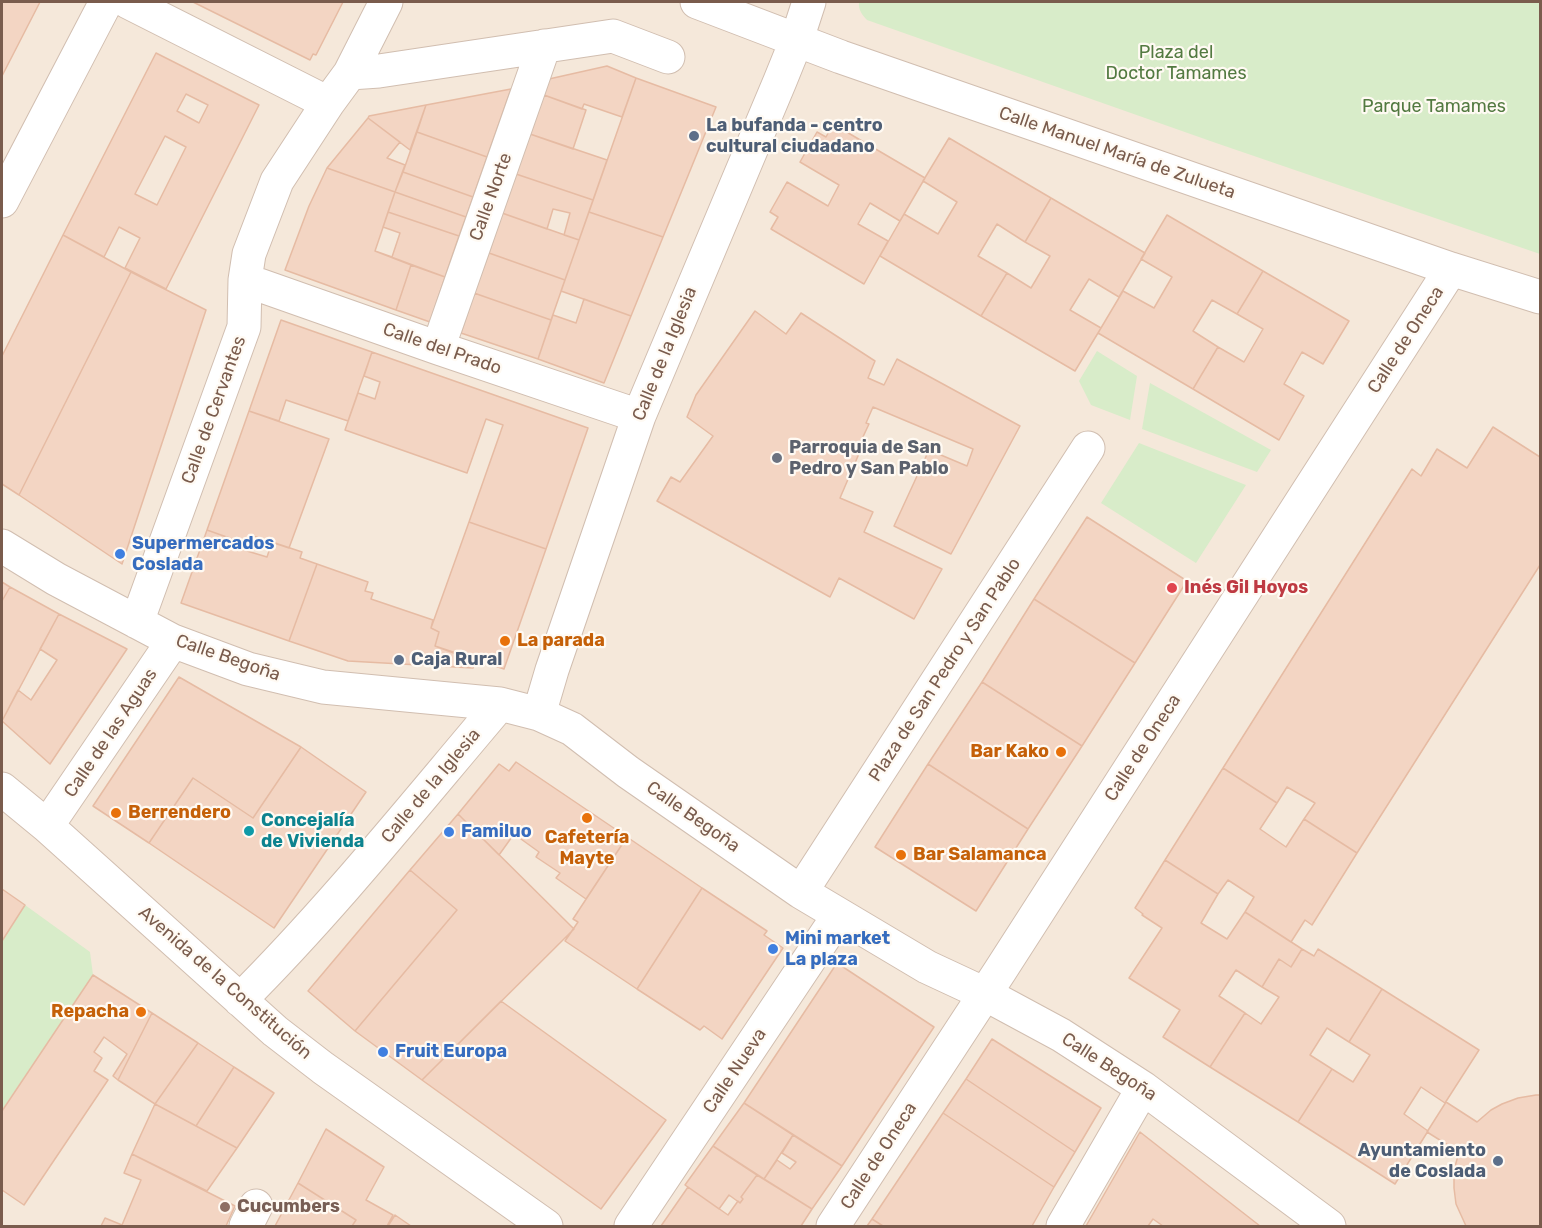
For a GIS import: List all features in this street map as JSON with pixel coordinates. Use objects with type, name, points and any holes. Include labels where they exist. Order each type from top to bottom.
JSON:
[{"type":"street","points":[[2,201],[106,2]]},
{"type":"street","points":[[128,2],[328,103]]},
{"type":"street","name":"Calle de Cervantes","points":[[137,622],[244,327],[245,280],[249,254],[277,181],[328,103],[350,74],[386,2]]},
{"type":"street","name":"Calle Manuel María de Zulueta","points":[[697,2],[841,57],[1451,269],[1540,297]]},
{"type":"street","name":"Calle de la Iglesia","points":[[539,714],[639,416],[797,39],[809,2]]},
{"type":"street","points":[[350,74],[613,36],[668,57]]},
{"type":"street","name":"Calle Norte","points":[[438,348],[544,46]]},
{"type":"street","name":"Calle de Oneca","points":[[833,1227],[1451,269]]},
{"type":"street","name":"Calle del Prado","points":[[245,280],[639,416]]},
{"type":"street","name":"Plaza de San Pedro y San Pablo","points":[[801,892],[1088,448]]},
{"type":"street","name":"Calle Begoña","points":[[2,546],[56,579],[174,641],[248,669],[323,687],[500,704],[539,714],[572,729],[628,772],[801,892],[927,967],[985,994],[1061,1035],[1143,1088],[1329,1227]]},
{"type":"street","name":"Calle de las Aguas","points":[[47,826],[174,641]]},
{"type":"street","name":"Calle de la Iglesia","points":[[240,1000],[336,897],[500,704]]},
{"type":"street","name":"Avenida de la Constitución","points":[[2,789],[47,826],[275,1031],[323,1068],[546,1227]]},
{"type":"street","name":"Calle Nueva","points":[[631,1227],[839,915]]},
{"type":"street","points":[[1063,1227],[1143,1088]]},
{"type":"shaded area","points":[[2,2],[1540,2],[1540,1226],[2,1226]]},
{"type":"green space","name":"Parque Tamames","points":[[859,2],[1540,2],[1540,254],[867,20],[861,12]]},
{"type":"green space","points":[[1097,351],[1137,376],[1130,420],[1091,405],[1079,381]]},
{"type":"green space","points":[[1150,383],[1271,450],[1257,472],[1142,429]]},
{"type":"green space","points":[[1139,443],[1246,485],[1196,563],[1101,503]]},
{"type":"green space","points":[[25,905],[90,952],[93,975],[2,1110],[2,940]]},
{"type":"building","points":[[2,2],[40,2],[2,76]]},
{"type":"building","points":[[193,2],[343,2],[316,55],[313,54],[310,60]]},
{"type":"building","points":[[156,53],[259,105],[166,289],[125,268],[140,238],[119,227],[104,257],[63,235]],"holes":[[[186,94],[208,105],[199,123],[177,111]],[[165,136],[186,147],[157,205],[135,194]]]},
{"type":"building","points":[[607,66],[636,78],[622,117],[584,104],[582,109],[544,95],[549,79]]},
{"type":"building","points":[[636,78],[716,107],[663,237],[589,212]]},
{"type":"building","points":[[511,89],[487,157],[417,132],[426,105]]},
{"type":"building","points":[[544,95],[586,110],[573,149],[530,134]]},
{"type":"building","points":[[426,105],[410,150],[368,118],[369,116]]},
{"type":"building","points":[[368,118],[400,142],[387,158],[405,165],[395,192],[327,168]]},
{"type":"building","points":[[833,124],[925,178],[900,221],[870,203],[858,224],[888,241],[864,284],[771,229],[778,217],[770,212],[787,182],[828,206],[839,185],[800,162],[817,132],[826,137]]},
{"type":"building","points":[[417,132],[487,157],[473,197],[403,172]]},
{"type":"building","points":[[530,134],[607,160],[593,200],[516,174]]},
{"type":"building","points":[[949,138],[1051,198],[1025,242],[997,224],[978,256],[1007,273],[981,316],[880,256],[904,214],[938,234],[957,202],[923,181]]},
{"type":"building","points":[[327,168],[395,192],[375,251],[411,265],[396,310],[285,270],[309,206]]},
{"type":"building","points":[[403,172],[473,197],[466,217],[395,192]]},
{"type":"building","points":[[516,174],[593,200],[579,240],[564,235],[570,213],[553,209],[547,229],[502,213]]},
{"type":"building","points":[[395,192],[466,217],[459,236],[388,212]]},
{"type":"building","points":[[1051,198],[1145,253],[1119,297],[1089,279],[1070,310],[1101,328],[1075,371],[981,316],[1007,273],[1031,288],[1050,256],[1025,242]]},
{"type":"building","points":[[388,212],[459,236],[445,277],[375,251],[392,257],[400,233],[383,227]]},
{"type":"building","points":[[589,212],[663,237],[631,316],[561,291]]},
{"type":"building","points":[[502,213],[579,240],[565,280],[489,253]]},
{"type":"building","points":[[1167,215],[1263,271],[1237,314],[1212,300],[1193,331],[1218,347],[1193,389],[1098,333],[1123,291],[1154,308],[1172,277],[1141,259]]},
{"type":"building","points":[[63,235],[131,272],[19,495],[2,484],[2,356]]},
{"type":"building","points":[[489,253],[565,280],[551,320],[474,293]]},
{"type":"building","points":[[411,265],[445,277],[430,322],[396,310]]},
{"type":"building","points":[[1263,271],[1349,321],[1323,364],[1302,352],[1284,384],[1304,396],[1279,440],[1193,389],[1218,347],[1244,362],[1263,329],[1237,314]]},
{"type":"building","points":[[131,272],[206,310],[122,564],[19,495]]},
{"type":"building","points":[[474,293],[551,320],[538,359],[461,333]]},
{"type":"building","points":[[584,299],[631,316],[604,383],[538,359],[553,315],[576,323]]},
{"type":"building","name":"Parroquia de San Pedro y San Pablo","points":[[755,311],[786,334],[801,313],[875,361],[868,378],[884,385],[897,359],[1020,426],[951,554],[894,526],[929,450],[967,466],[973,449],[873,407],[866,423],[869,424],[861,441],[864,442],[840,498],[873,512],[864,532],[942,569],[914,619],[839,578],[830,597],[657,501],[671,477],[680,482],[713,436],[687,417],[696,395]]},
{"type":"building","points":[[281,320],[372,352],[348,421],[286,400],[279,421],[249,411]]},
{"type":"building","points":[[372,352],[588,428],[546,549],[469,522],[503,425],[486,419],[467,473],[345,430],[358,393],[375,399],[380,382],[364,376]]},
{"type":"building","points":[[249,411],[329,439],[289,548],[253,536],[249,545],[207,530]]},
{"type":"building","points":[[1493,427],[1540,457],[1540,565],[1357,853],[1304,819],[1315,803],[1287,787],[1277,803],[1223,768],[1412,469],[1421,476],[1437,449],[1467,468]]},
{"type":"building","points":[[1087,517],[1187,581],[1135,663],[1034,599]]},
{"type":"building","points":[[469,522],[546,549],[504,669],[435,646],[439,632],[431,628]]},
{"type":"building","points":[[207,530],[249,545],[247,551],[267,557],[272,542],[302,552],[300,558],[317,564],[289,641],[181,603]]},
{"type":"building","points":[[317,564],[368,582],[365,591],[373,593],[371,599],[433,620],[431,628],[439,632],[435,646],[475,661],[473,668],[348,661],[289,641]]},
{"type":"building","points":[[2,582],[10,587],[2,601]]},
{"type":"building","points":[[10,587],[59,614],[2,721],[2,601]]},
{"type":"building","points":[[1034,599],[1135,663],[1082,746],[982,682]]},
{"type":"building","points":[[59,614],[127,649],[50,764],[2,721],[18,690],[31,700],[57,660],[40,649]]},
{"type":"building","points":[[179,677],[301,747],[253,818],[193,778],[149,843],[93,806]]},
{"type":"building","points":[[982,682],[1082,746],[1028,829],[928,764]]},
{"type":"building","name":"Concejalía de Vivienda","points":[[301,747],[366,792],[274,928],[149,843],[193,778],[253,818]]},
{"type":"building","points":[[516,762],[627,837],[586,899],[556,878],[560,873],[536,857],[539,852],[514,834],[499,855],[458,814],[499,764],[509,771]]},
{"type":"building","points":[[928,764],[1028,829],[976,911],[875,847]]},
{"type":"building","points":[[1223,768],[1277,803],[1260,829],[1286,847],[1304,819],[1357,853],[1312,925],[1305,920],[1291,942],[1245,912],[1254,897],[1228,880],[1218,894],[1165,860]]},
{"type":"building","points":[[458,814],[574,929],[422,1080],[355,1031],[457,910],[410,870]]},
{"type":"building","points":[[627,837],[702,888],[637,989],[565,941],[578,922],[573,919]]},
{"type":"building","points":[[1165,860],[1218,894],[1201,923],[1227,939],[1245,912],[1302,949],[1291,967],[1279,959],[1262,987],[1236,970],[1219,996],[1245,1013],[1210,1067],[1163,1037],[1180,1010],[1129,978],[1162,928],[1135,908]]},
{"type":"building","points":[[410,870],[457,910],[355,1031],[308,991]]},
{"type":"building","points":[[702,888],[767,931],[764,935],[783,948],[722,1039],[704,1026],[700,1030],[637,989]]},
{"type":"building","points":[[2,889],[25,905],[2,941]]},
{"type":"building","points":[[1302,949],[1314,956],[1318,949],[1382,989],[1349,1042],[1327,1028],[1310,1055],[1332,1069],[1298,1122],[1210,1067],[1245,1013],[1261,1024],[1279,997],[1262,987],[1279,959],[1291,967]]},
{"type":"building","points":[[837,963],[934,1027],[842,1166],[744,1103]]},
{"type":"building","points":[[93,975],[152,1013],[118,1080],[113,1076],[127,1054],[104,1037],[94,1052],[102,1058],[94,1071],[108,1080],[24,1205],[2,1190],[2,1111]]},
{"type":"building","points":[[1382,989],[1479,1050],[1445,1103],[1421,1087],[1404,1114],[1428,1131],[1395,1184],[1298,1122],[1332,1069],[1353,1082],[1370,1055],[1349,1042]]},
{"type":"building","points":[[501,1001],[666,1120],[601,1209],[422,1080]]},
{"type":"building","points":[[152,1013],[198,1043],[155,1104],[118,1080]]},
{"type":"building","points":[[992,1039],[1101,1108],[1075,1152],[966,1079]]},
{"type":"building","points":[[198,1043],[234,1067],[196,1126],[155,1104]]},
{"type":"building","points":[[234,1067],[274,1093],[237,1148],[196,1126]]},
{"type":"building","points":[[966,1079],[1075,1152],[1054,1187],[943,1113]]},
{"type":"building","name":"Ayuntamiento de Coslada","points":[[1540,1095],[1540,1226],[1466,1226],[1456,1204],[1454,1188],[1454,1170],[1459,1152],[1427,1132],[1446,1102],[1477,1122],[1502,1104]]},
{"type":"building","points":[[744,1103],[793,1135],[764,1179],[713,1146]]},
{"type":"building","points":[[155,1104],[237,1148],[207,1191],[132,1154]]},
{"type":"building","points":[[943,1113],[1054,1187],[1032,1226],[883,1226],[872,1219]]},
{"type":"building","points":[[326,1129],[384,1167],[366,1200],[393,1215],[387,1226],[352,1226],[356,1220],[298,1183]]},
{"type":"building","points":[[1140,1132],[1260,1226],[1163,1226],[1153,1219],[1148,1226],[1086,1226]]},
{"type":"building","points":[[793,1135],[842,1166],[812,1209],[764,1179],[777,1160],[790,1169],[796,1162],[782,1153]]},
{"type":"building","points":[[713,1146],[757,1175],[741,1197],[743,1199],[740,1203],[729,1195],[719,1209],[685,1185]]},
{"type":"building","points":[[132,1154],[235,1206],[226,1226],[101,1226],[105,1218],[122,1225],[141,1180],[124,1173]]},
{"type":"building","points":[[757,1175],[812,1209],[801,1226],[661,1226],[688,1187],[728,1215],[738,1201],[740,1203],[743,1199],[741,1197]]},
{"type":"building","points":[[298,1183],[356,1220],[352,1226],[275,1226]]},
{"type":"building","points":[[395,1215],[411,1226],[388,1226]]},
{"type":"building","points":[[872,1219],[883,1226],[867,1226]]},
{"type":"place","name":"La bufanda - centro cultural ciudadano","points":[[694,136]]},
{"type":"place","name":"Parroquia de San Pedro y San Pablo","points":[[777,458]]},
{"type":"place","name":"Supermercados Coslada","points":[[120,554]]},
{"type":"place","name":"Inés Gil Hoyos","points":[[1172,588]]},
{"type":"place","name":"La parada","points":[[505,641]]},
{"type":"place","name":"Caja Rural","points":[[399,660]]},
{"type":"place","name":"Bar Kako","points":[[1061,752]]},
{"type":"place","name":"Berrendero","points":[[116,813]]},
{"type":"place","name":"Cafetería Mayte","points":[[587,818]]},
{"type":"place","name":"Concejalía de Vivienda","points":[[249,831]]},
{"type":"place","name":"Familuo","points":[[449,832]]},
{"type":"place","name":"Bar Salamanca","points":[[901,855]]},
{"type":"place","name":"Mini market La plaza","points":[[773,949]]},
{"type":"place","name":"Repacha","points":[[141,1012]]},
{"type":"place","name":"Fruit Europa","points":[[383,1052]]},
{"type":"place","name":"Ayuntamiento de Coslada","points":[[1498,1161]]},
{"type":"place","name":"Cucumbers","points":[[225,1207]]},
{"type":"park label","name":"Plaza del Doctor Tamames","points":[[1176,63]]}]
